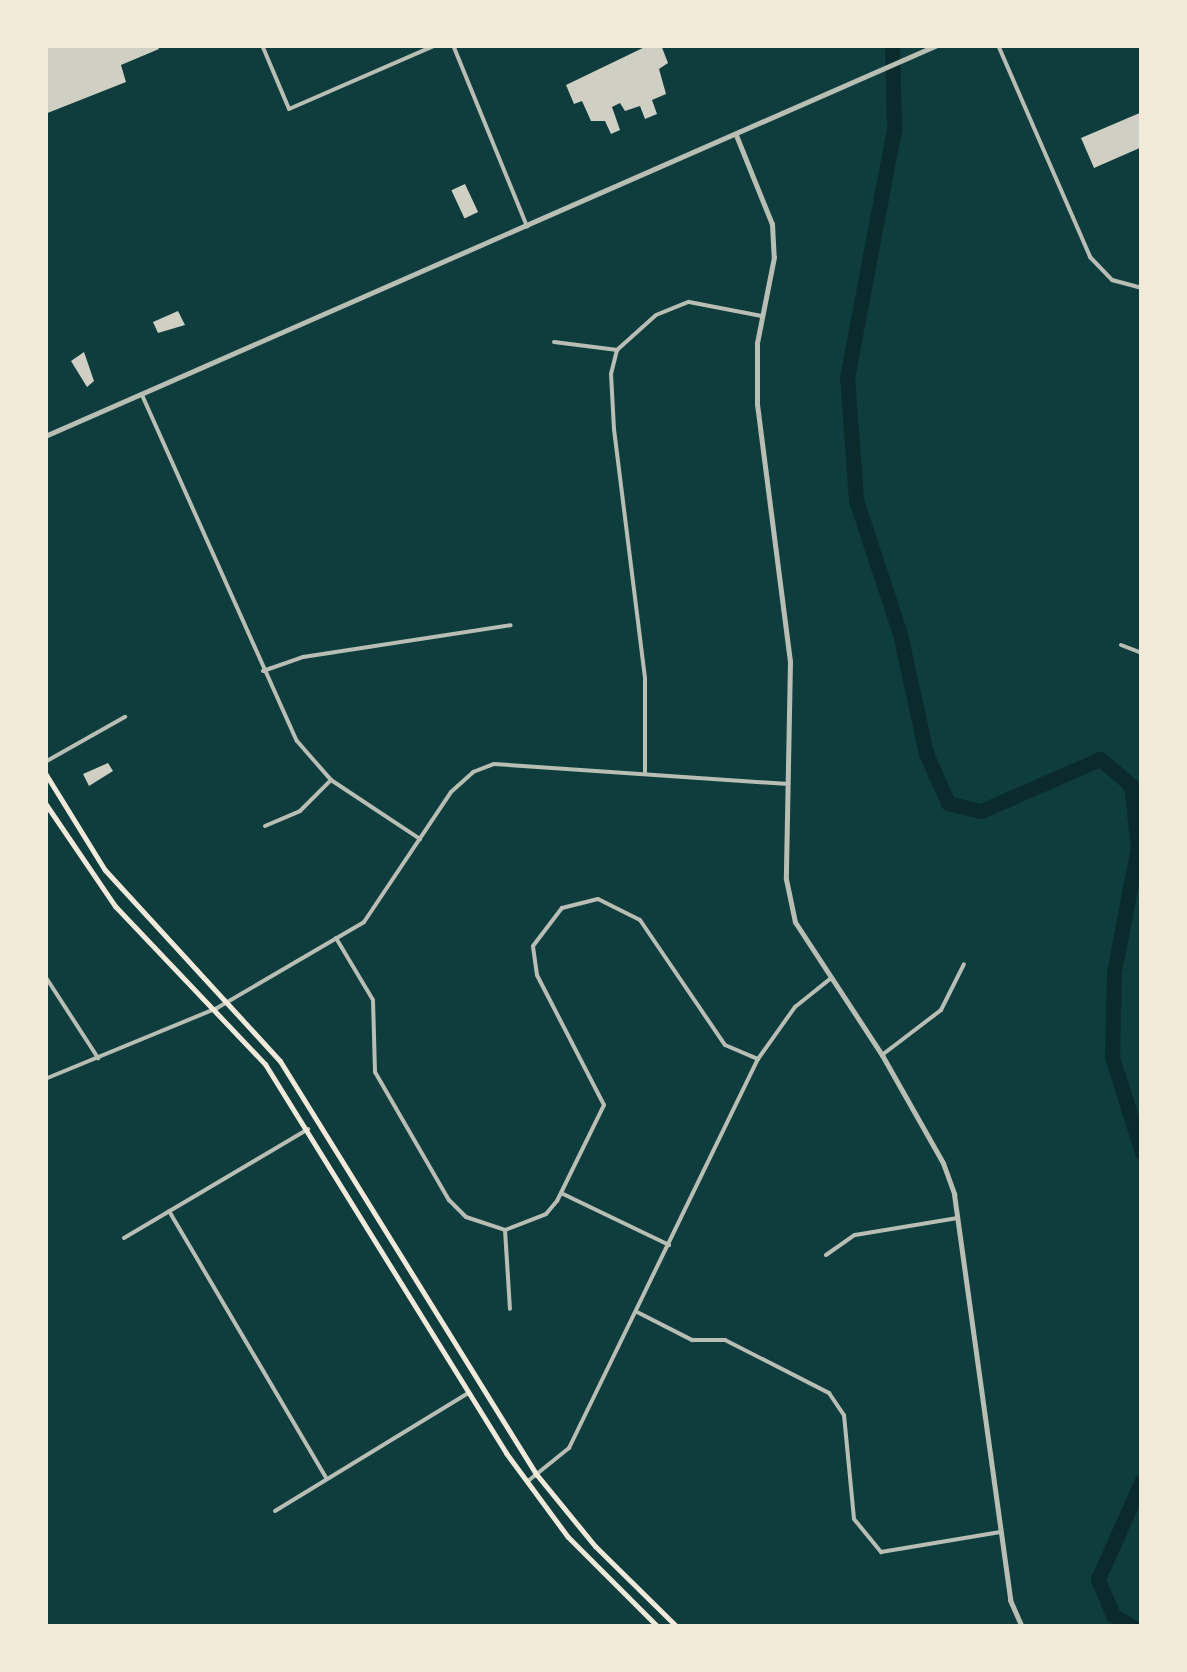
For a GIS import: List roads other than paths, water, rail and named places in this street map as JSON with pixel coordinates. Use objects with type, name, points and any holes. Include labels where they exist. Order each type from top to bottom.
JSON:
[{"type":"main road","points":[[45,773],[106,870],[229,1002],[306,1098],[537,1475],[595,1546],[677,1627]]},
{"type":"main road","points":[[45,803],[115,906],[218,1008],[308,1129],[468,1393],[527,1482],[568,1537],[658,1627]]},
{"type":"street","points":[[262,45],[289,109],[436,45]]},
{"type":"street","points":[[453,45],[528,226]]},
{"type":"street","points":[[45,436],[937,45]]},
{"type":"street","points":[[998,45],[1090,257],[1112,280],[1142,288]]},
{"type":"street","points":[[736,135],[772,224],[774,256],[762,316],[757,404],[790,661],[786,879],[795,922],[882,1054],[944,1163],[958,1218],[1010,1600],[1022,1627]]},
{"type":"street","points":[[645,775],[645,678],[614,429],[611,374],[617,350],[656,314],[689,302],[762,316]]},
{"type":"street","points":[[554,342],[617,350]]},
{"type":"street","points":[[142,395],[297,741],[331,780],[420,838]]},
{"type":"street","points":[[263,671],[302,657],[511,626]]},
{"type":"street","points":[[1122,645],[1142,653]]},
{"type":"street","points":[[45,762],[125,717]]},
{"type":"street","points":[[45,1079],[218,1008],[364,922],[451,792],[494,764],[788,784]]},
{"type":"street","points":[[265,826],[300,812],[331,780]]},
{"type":"street","points":[[336,938],[373,1000],[375,1072],[448,1200],[466,1218],[505,1230],[546,1214],[561,1193],[604,1105],[537,975],[533,946],[562,908],[598,899],[640,920],[725,1044],[758,1059]]},
{"type":"street","points":[[882,1054],[941,1010],[964,964]]},
{"type":"street","points":[[45,976],[98,1058]]},
{"type":"street","points":[[527,1482],[569,1448],[758,1059],[795,1007],[830,979]]},
{"type":"street","points":[[124,1238],[308,1129]]},
{"type":"street","points":[[561,1193],[669,1245]]},
{"type":"street","points":[[169,1211],[327,1479]]},
{"type":"street","points":[[826,1255],[855,1235],[958,1218]]},
{"type":"street","points":[[505,1230],[510,1309]]},
{"type":"street","points":[[636,1311],[692,1340],[725,1340],[829,1393],[844,1415],[854,1519],[881,1552],[1000,1532]]},
{"type":"street","points":[[274,1511],[468,1393]]},
{"type":"waterway","points":[[892,45],[894,129],[847,377],[856,500],[900,634],[926,753],[948,803],[981,811],[1100,759],[1131,785],[1138,847],[1114,972],[1112,1057],[1142,1152]]},
{"type":"waterway","points":[[1133,1627],[1113,1615],[1098,1579],[1142,1480]]}]
